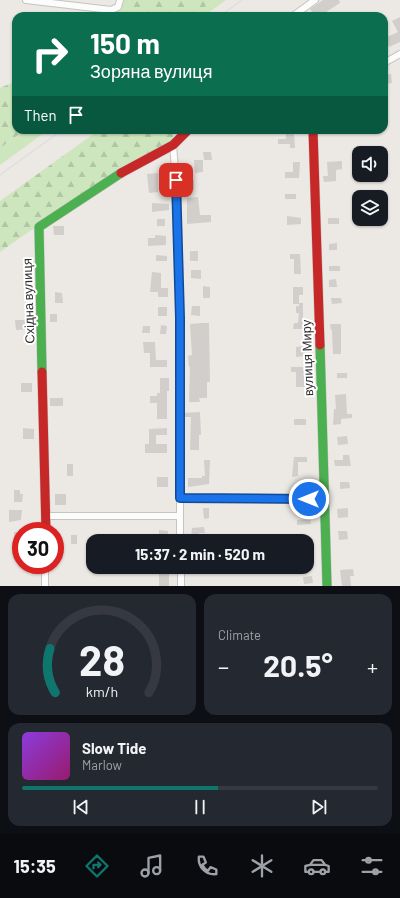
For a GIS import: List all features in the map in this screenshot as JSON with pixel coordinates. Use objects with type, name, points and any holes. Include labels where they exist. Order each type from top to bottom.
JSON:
[{"type":"street","points":[[26,0],[111,10],[118,7],[120,0]]},
{"type":"street","points":[[298,12],[315,0]]},
{"type":"street","points":[[388,61],[400,54]]},
{"type":"street","points":[[180,534],[180,311],[177,194],[173,144],[184,134]]},
{"type":"street","name":"вулиця Миру","points":[[313,134],[327,586]]},
{"type":"street","name":"Східна вулиця","points":[[46,522],[39,227],[119,174],[173,144]]},
{"type":"street","points":[[180,498],[325,499]]},
{"type":"street","points":[[46,516],[180,516]]},
{"type":"street","points":[[45,586],[46,574]]},
{"type":"street","points":[[181,574],[181,586]]},
{"type":"green space","points":[[120,0],[128,0],[137,12],[107,12]]},
{"type":"green space","points":[[128,0],[215,0],[198,12],[137,12]]},
{"type":"green space","points":[[215,0],[226,0],[210,12],[198,12]]},
{"type":"green space","points":[[12,83],[12,134],[19,134],[0,148],[0,88]]},
{"type":"green space","points":[[19,134],[43,134],[0,165],[0,148]]},
{"type":"green space","points":[[93,134],[173,134],[173,145],[30,231],[0,252],[0,201]]},
{"type":"building","points":[[323,0],[339,0],[340,3],[326,12],[312,12],[310,9]]},
{"type":"building","points":[[400,17],[400,42],[389,47],[388,37],[398,32],[392,21]]},
{"type":"building","points":[[388,74],[391,74],[392,83],[388,84]]},
{"type":"building","points":[[286,134],[294,134],[295,148],[290,148],[290,144],[278,144],[278,139],[286,139]]},
{"type":"building","points":[[203,152],[211,152],[212,160],[204,160]]},
{"type":"building","points":[[194,160],[203,160],[203,172],[195,173]]},
{"type":"building","points":[[342,161],[342,169],[336,170],[336,181],[324,182],[323,176],[328,176],[327,162]]},
{"type":"building","points":[[293,162],[300,162],[299,178],[285,178],[285,172],[293,172]]},
{"type":"building","points":[[158,173],[158,192],[149,193],[147,174]]},
{"type":"building","points":[[185,180],[194,180],[194,190],[185,190]]},
{"type":"building","points":[[285,194],[296,194],[296,199],[285,199]]},
{"type":"building","points":[[198,197],[200,215],[211,215],[211,222],[187,224],[187,198]]},
{"type":"building","points":[[152,203],[169,204],[169,210],[152,212]]},
{"type":"building","points":[[287,216],[301,218],[301,224],[287,225]]},
{"type":"building","points":[[328,218],[339,218],[339,224],[328,224]]},
{"type":"building","points":[[157,219],[165,219],[165,226],[157,226]]},
{"type":"building","points":[[53,226],[64,226],[64,235],[54,235]]},
{"type":"building","points":[[155,235],[166,236],[166,245],[148,246],[148,238],[155,238]]},
{"type":"building","points":[[337,243],[337,250],[329,250],[329,244]]},
{"type":"building","points":[[190,251],[198,251],[198,261],[190,261]]},
{"type":"building","points":[[290,254],[300,254],[301,274],[294,274],[294,259],[290,259]]},
{"type":"building","points":[[156,255],[167,256],[167,261],[156,261]]},
{"type":"building","points":[[329,266],[340,266],[340,271],[329,271]]},
{"type":"building","points":[[191,270],[201,270],[201,279],[191,278]]},
{"type":"building","points":[[152,272],[161,273],[161,288],[168,288],[168,297],[158,297],[158,292],[150,292]]},
{"type":"building","points":[[336,279],[337,287],[329,287],[329,280]]},
{"type":"building","points":[[203,286],[210,287],[210,298],[203,298]]},
{"type":"building","points":[[293,287],[303,287],[303,295],[299,295],[299,304],[293,304]]},
{"type":"building","points":[[55,292],[62,293],[63,303],[55,303]]},
{"type":"building","points":[[331,298],[341,298],[342,303],[332,304]]},
{"type":"building","points":[[299,303],[303,303],[303,329],[293,329],[294,323],[298,323],[299,313],[296,313],[296,306],[299,306]]},
{"type":"building","points":[[192,306],[200,306],[200,316],[191,315]]},
{"type":"building","points":[[158,307],[167,307],[167,316],[158,316]]},
{"type":"building","points":[[50,314],[57,314],[57,322],[50,322]]},
{"type":"building","points":[[15,320],[29,320],[29,329],[16,330]]},
{"type":"building","points":[[209,323],[210,382],[207,382],[207,398],[199,398],[200,402],[189,402],[190,367],[188,356],[192,355],[190,324]]},
{"type":"building","points":[[330,324],[341,324],[341,354],[333,354],[332,330]]},
{"type":"building","points":[[161,325],[167,326],[166,334],[160,334]]},
{"type":"building","points":[[143,326],[150,326],[150,333],[142,333]]},
{"type":"building","points":[[143,342],[155,342],[156,360],[167,360],[167,367],[150,367],[150,353],[144,353]]},
{"type":"building","points":[[305,346],[305,356],[296,357],[296,347]]},
{"type":"building","points":[[291,367],[306,367],[305,387],[296,387],[296,372],[291,372]]},
{"type":"building","points":[[337,373],[347,373],[347,378],[337,378]]},
{"type":"building","points":[[160,378],[169,378],[169,391],[167,391],[167,419],[157,419],[157,403],[150,403],[150,396],[157,396],[157,393],[160,393]]},
{"type":"building","points":[[21,383],[32,383],[32,392],[21,392]]},
{"type":"building","points":[[346,394],[347,414],[352,414],[352,418],[341,419],[341,424],[333,425],[334,409],[336,409],[335,395]]},
{"type":"building","points":[[50,398],[63,398],[63,406],[50,406]]},
{"type":"building","points":[[200,412],[201,435],[199,435],[199,450],[190,450],[191,417],[184,417],[184,413]]},
{"type":"building","points":[[294,419],[306,419],[306,425],[294,425]]},
{"type":"building","points":[[23,428],[34,429],[34,439],[23,439]]},
{"type":"building","points":[[167,428],[167,435],[156,435],[156,444],[167,444],[167,453],[145,453],[145,444],[149,444],[149,429]]},
{"type":"building","points":[[347,436],[348,444],[338,445],[337,437]]},
{"type":"building","points":[[343,455],[349,455],[351,466],[335,466],[334,460],[343,460]]},
{"type":"building","points":[[294,457],[307,457],[307,462],[298,462],[298,476],[292,477]]},
{"type":"building","points":[[204,460],[210,460],[209,484],[188,487],[188,478],[202,478],[202,476],[205,476]]},
{"type":"building","points":[[67,464],[73,464],[73,476],[67,476]]},
{"type":"building","points":[[157,477],[168,477],[168,487],[157,487]]},
{"type":"building","points":[[340,482],[349,482],[350,488],[340,489]]},
{"type":"building","points":[[297,484],[309,484],[309,493],[297,494]]},
{"type":"building","points":[[14,490],[20,490],[20,494],[23,494],[22,502],[14,502]]},
{"type":"building","points":[[55,494],[66,494],[66,505],[55,505]]},
{"type":"building","points":[[203,508],[209,508],[209,518],[204,519]]},
{"type":"building","points":[[348,508],[348,517],[338,518],[337,509]]},
{"type":"building","points":[[9,510],[22,510],[21,520],[9,522]]},
{"type":"building","points":[[310,519],[311,524],[297,525],[297,520]]},
{"type":"building","points":[[204,527],[205,533],[191,534],[192,528]]},
{"type":"building","points":[[159,530],[168,531],[168,534],[159,534]]},
{"type":"building","points":[[338,531],[347,531],[348,539],[339,540]]},
{"type":"building","points":[[71,535],[77,535],[77,544],[71,544]]},
{"type":"building","points":[[353,569],[354,576],[350,576],[351,586],[342,586],[340,570]]},
{"type":"building","points":[[159,574],[169,574],[169,586],[159,586]]},
{"type":"building","points":[[312,576],[313,583],[304,584],[303,577]]},
{"type":"railway","points":[[226,12],[242,0]]},
{"type":"railway","points":[[0,175],[56,134]]},
{"type":"traffic: fast","points":[[42,372],[39,227],[121,173]]},
{"type":"traffic: fast","points":[[320,345],[327,586]]},
{"type":"traffic: jam","points":[[121,173],[173,145],[184,134]]},
{"type":"traffic: jam","points":[[313,134],[320,345]]},
{"type":"traffic: jam","points":[[42,372],[46,522]]},
{"type":"route","points":[[176,180],[180,318],[180,498],[309,499]]}]
